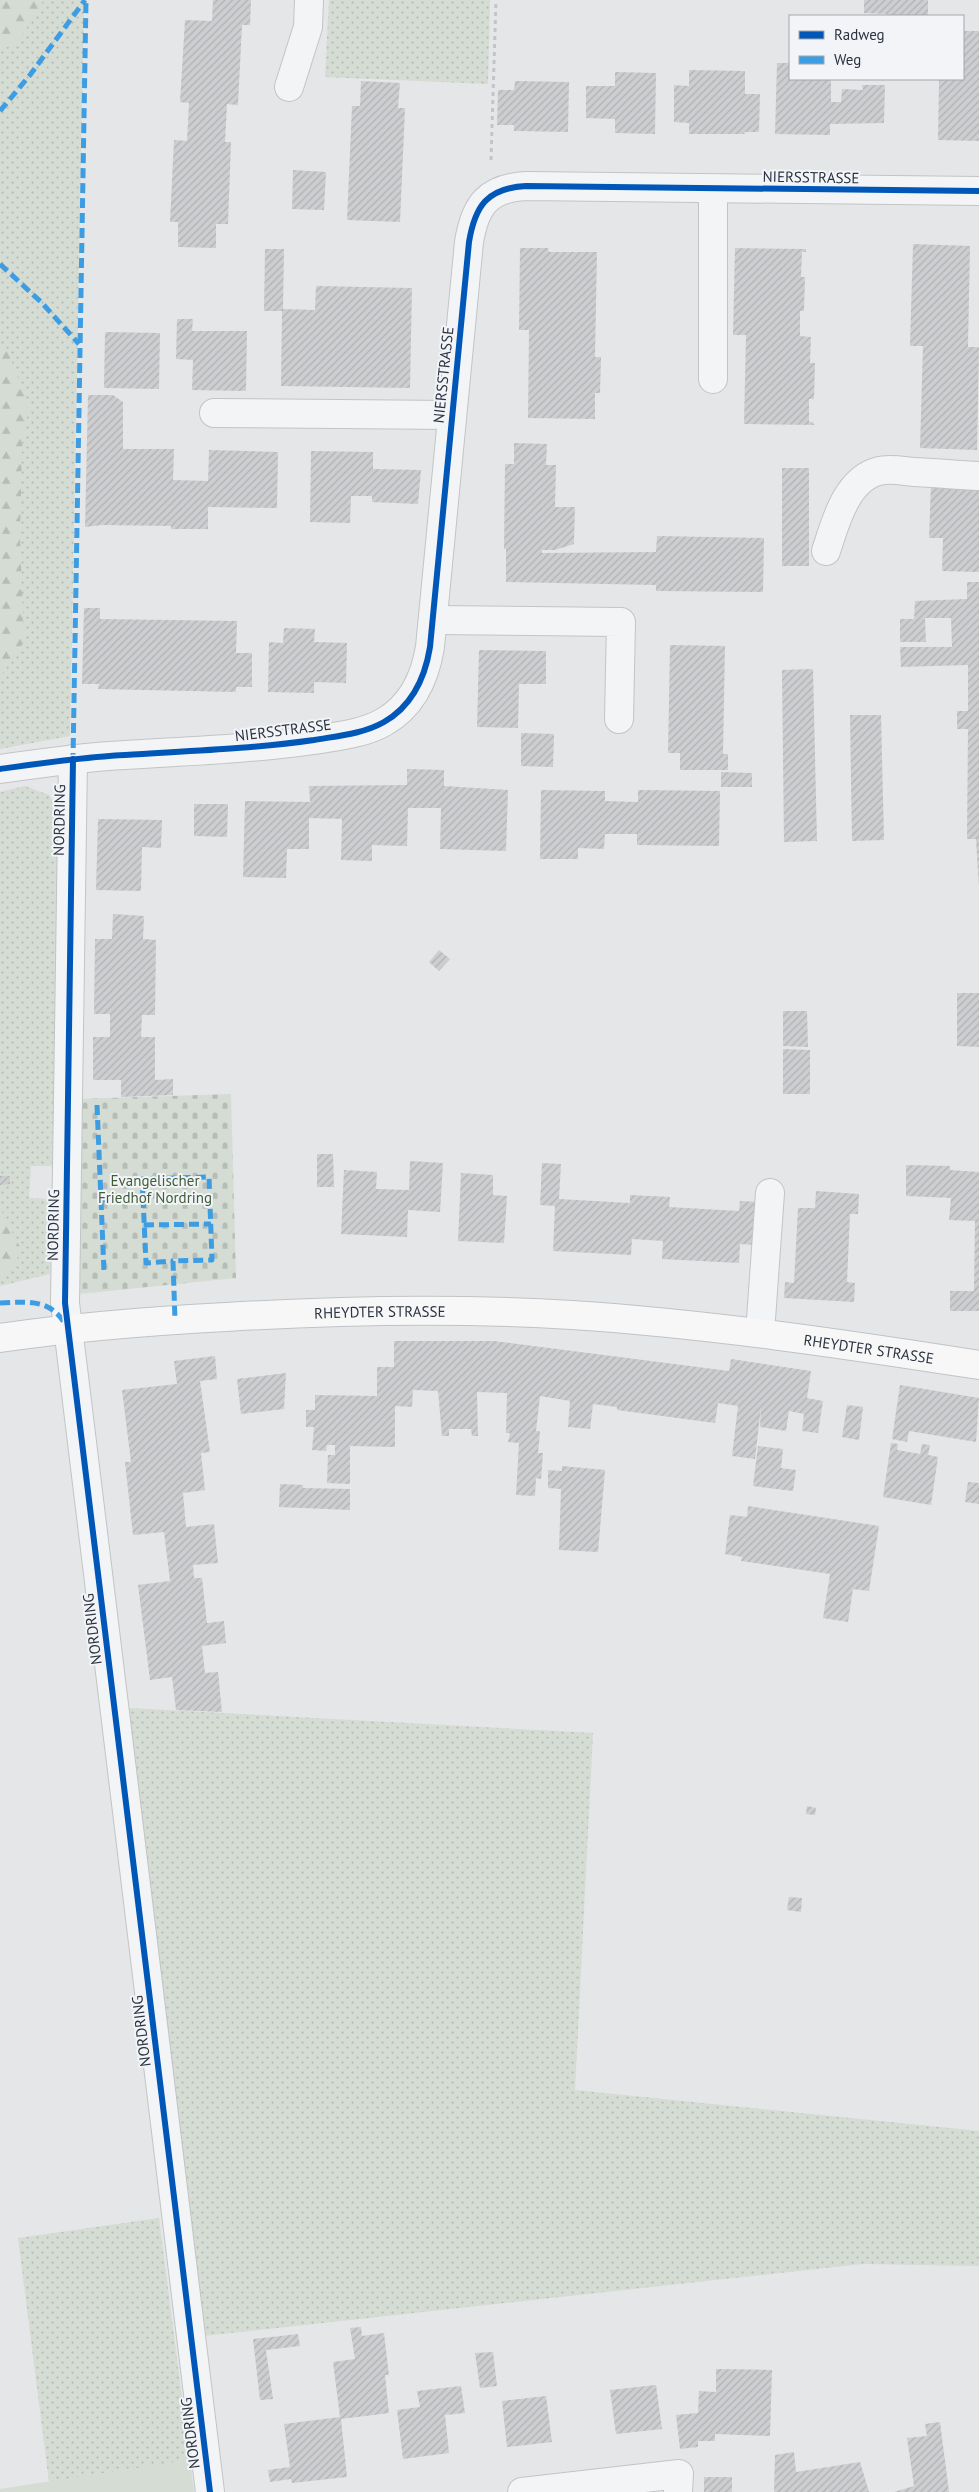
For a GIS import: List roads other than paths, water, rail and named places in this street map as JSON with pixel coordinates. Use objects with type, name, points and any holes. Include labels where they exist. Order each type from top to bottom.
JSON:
[{"type":"main road","name":"RHEYDTER STRASSE","points":[[0,1338],[68,1328],[273,1314],[454,1311],[573,1315],[760,1333],[979,1365]]},
{"type":"street","points":[[289,87],[308,27],[309,0]]},
{"type":"street","name":"NIERSSTRASSE","points":[[0,769],[72,759],[230,749],[302,741],[366,730],[394,715],[420,684],[428,661],[434,620],[451,416],[470,236],[477,211],[490,196],[506,188],[526,186],[979,191]]},
{"type":"street","points":[[713,379],[714,189]]},
{"type":"street","name":"NIERSSTRASSE","points":[[214,413],[451,416]]},
{"type":"street","points":[[826,551],[843,505],[852,491],[870,474],[889,470],[979,476]]},
{"type":"street","points":[[434,620],[621,622],[619,719]]},
{"type":"street","name":"NORDRING","points":[[72,759],[64,1280],[68,1328],[210,2492]]},
{"type":"street","points":[[760,1333],[770,1194]]},
{"type":"street","points":[[522,2492],[678,2474],[678,2492]]},
{"type":"park label","name":"Evangelischer Friedhof Nordring","points":[[155,1188]]}]
